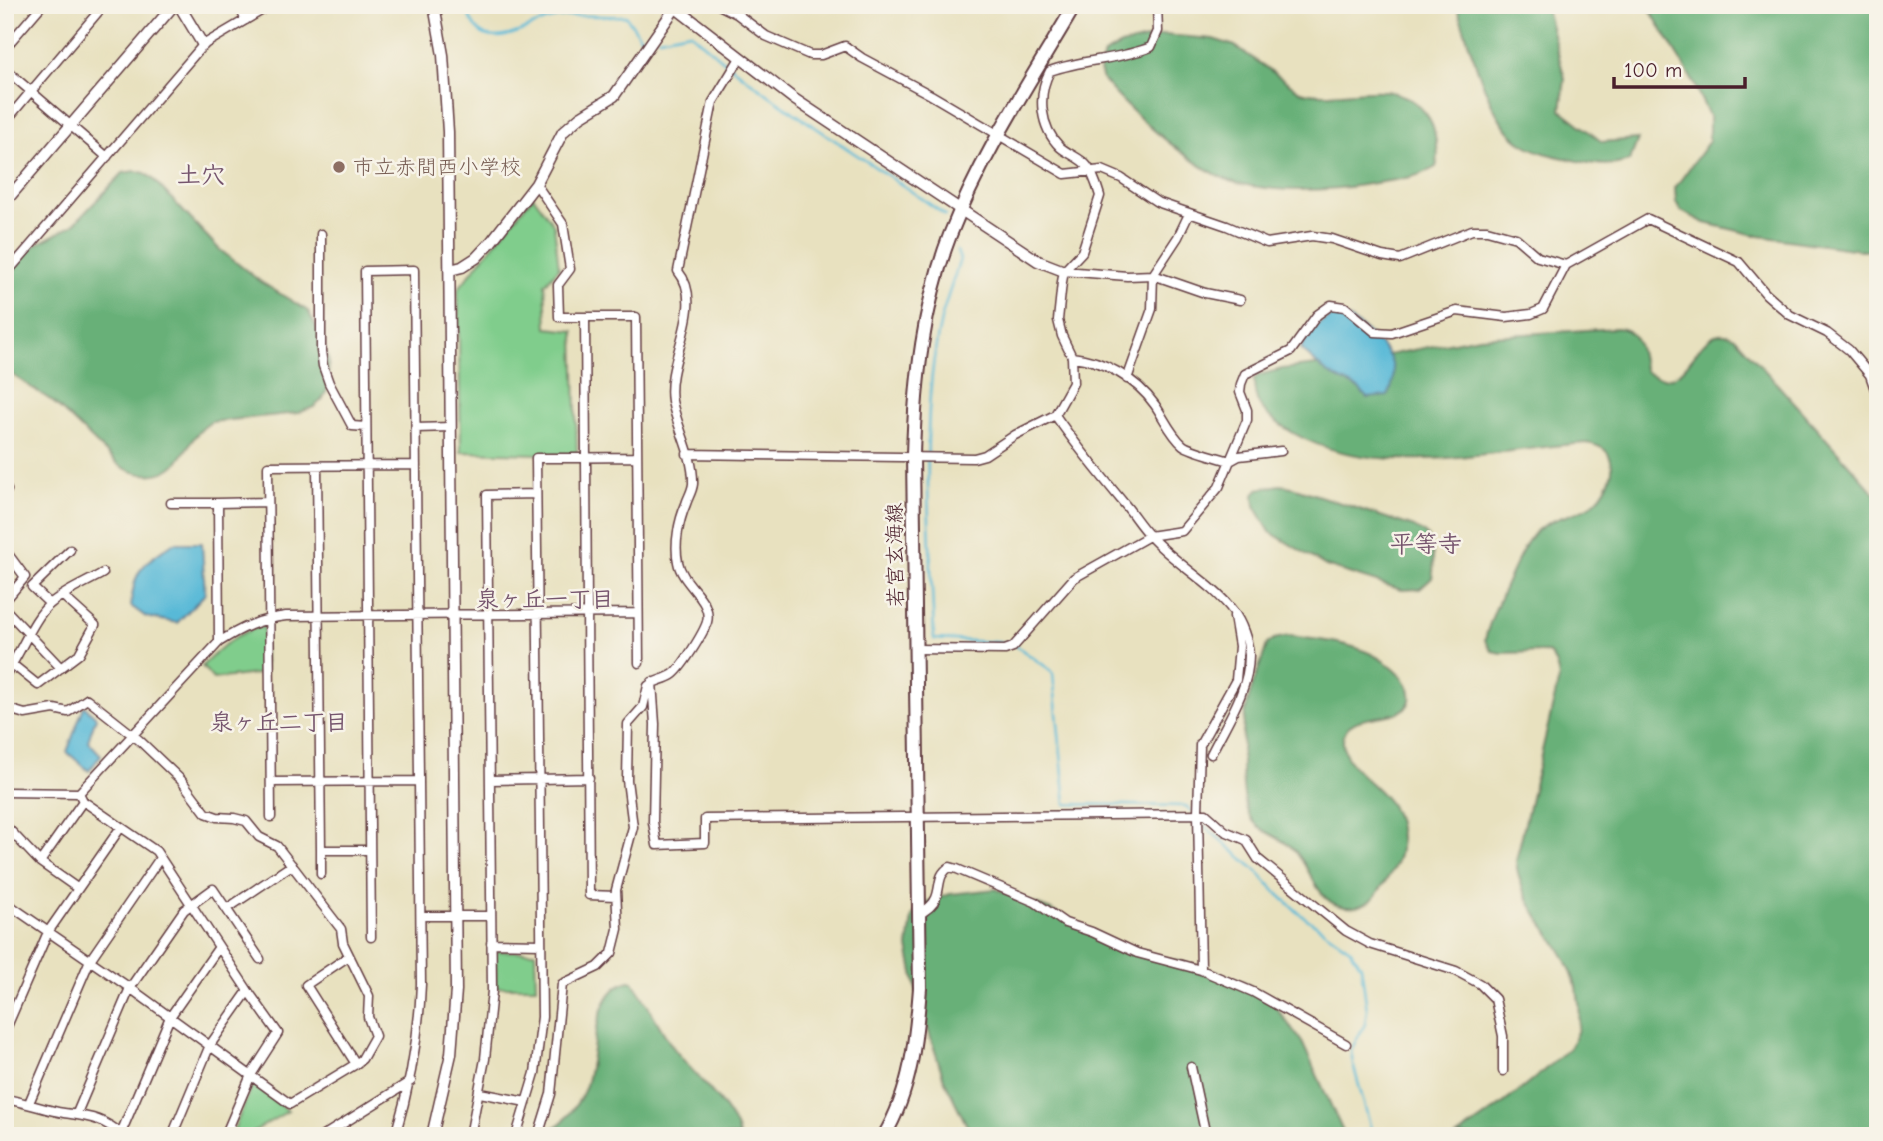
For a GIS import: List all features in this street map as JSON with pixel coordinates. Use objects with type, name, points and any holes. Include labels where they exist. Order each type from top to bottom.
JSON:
[{"type":"main road","name":"若宮玄海線","points":[[884,1136],[898,1108],[915,1045],[920,988],[913,455],[915,404],[927,314],[939,270],[961,211],[998,136],[1075,5]]},
{"type":"street","points":[[5,48],[42,5]]},
{"type":"street","points":[[5,122],[104,5]]},
{"type":"street","points":[[5,202],[177,5],[203,45]]},
{"type":"street","points":[[238,5],[246,20]]},
{"type":"street","points":[[5,275],[203,45],[271,5]]},
{"type":"street","points":[[432,1136],[445,1087],[453,1037],[456,916],[447,102],[443,55],[434,5]]},
{"type":"street","points":[[719,5],[737,14],[766,36],[810,55],[821,55],[845,46],[1065,174],[1102,170],[1121,178],[1157,202],[1267,243],[1312,236],[1332,239],[1381,256],[1400,259],[1472,230],[1487,230],[1516,238],[1538,257],[1566,265]]},
{"type":"street","points":[[687,454],[913,455],[974,458],[1055,415],[1073,383],[1072,357],[1058,320],[1064,271],[1082,252],[1100,196],[1085,163],[1060,147],[1046,128],[1041,97],[1044,82],[1050,71],[1073,62],[1139,52],[1151,47],[1158,31],[1157,5]]},
{"type":"street","points":[[450,270],[462,267],[476,258],[536,184],[563,132],[580,117],[614,96],[675,6],[794,99],[1038,261],[1064,271],[1126,276],[1153,275],[1205,293],[1240,300]]},
{"type":"street","points":[[538,1136],[551,1094],[562,984],[598,967],[612,953],[618,929],[616,896],[633,827],[627,780],[628,724],[643,707],[648,685],[673,675],[679,669],[707,623],[706,606],[683,579],[676,553],[682,517],[693,485],[671,398],[674,368],[688,308],[688,288],[678,271],[713,102],[740,58]]},
{"type":"street","points":[[5,69],[107,157]]},
{"type":"street","points":[[536,184],[563,225],[570,269],[558,285],[559,317],[636,317],[639,663]]},
{"type":"street","points":[[1128,379],[1152,309],[1153,275],[1178,237],[1189,214]]},
{"type":"street","points":[[915,649],[1013,648],[1027,629],[1049,610],[1074,578],[1149,536],[1182,531],[1219,487],[1247,420],[1247,410],[1240,392],[1245,374],[1291,351],[1317,315],[1331,305],[1345,307],[1375,332],[1392,333],[1457,312],[1506,317],[1531,314],[1543,309],[1566,265],[1648,219],[1739,262],[1766,294],[1790,315],[1827,333],[1849,349],[1870,375],[1878,398]]},
{"type":"street","points":[[321,234],[323,366],[352,426],[366,427]]},
{"type":"street","points":[[371,937],[365,271],[414,270],[421,916],[419,1022],[411,1081],[396,1136]]},
{"type":"street","points":[[585,317],[589,895],[616,896]]},
{"type":"street","points":[[1072,357],[1097,363],[1128,379],[1153,402],[1184,447],[1230,461],[1239,456],[1281,451]]},
{"type":"street","points":[[1055,415],[1097,473],[1149,536],[1232,610],[1242,624],[1247,640],[1248,672],[1238,700],[1211,754]]},
{"type":"street","points":[[416,428],[451,427]]},
{"type":"street","points":[[516,1136],[540,1046],[536,458],[636,457]]},
{"type":"street","points":[[271,817],[268,466],[416,465]]},
{"type":"street","points":[[317,466],[321,874]]},
{"type":"street","points":[[5,486],[5,494]]},
{"type":"street","points":[[470,1136],[480,1093],[492,991],[487,495],[536,494]]},
{"type":"street","points":[[171,503],[267,502]]},
{"type":"street","points":[[218,503],[219,642]]},
{"type":"street","points":[[5,550],[24,577],[5,601]]},
{"type":"street","points":[[50,604],[32,587],[70,550]]},
{"type":"street","points":[[5,675],[50,604],[103,573]]},
{"type":"street","points":[[5,657],[38,685],[79,654],[95,625],[63,596]]},
{"type":"street","points":[[5,608],[61,668]]},
{"type":"street","points":[[1201,970],[1198,813],[1200,745],[1236,680],[1239,646],[1232,610]]},
{"type":"street","points":[[40,862],[81,797],[132,735],[219,642],[242,627],[269,618],[638,613]]},
{"type":"street","points":[[652,682],[656,761],[653,822],[657,845],[705,843],[705,819],[1206,814],[1225,831],[1246,840],[1258,859],[1346,931],[1370,944],[1456,971],[1480,984],[1495,999],[1503,1036],[1503,1071]]},
{"type":"street","points":[[5,708],[24,714],[54,709],[68,712],[87,699],[132,735],[181,780],[206,813],[247,821],[259,837],[277,846],[341,929],[343,943],[369,996],[369,1017],[375,1036],[362,1059],[356,1064],[290,1104],[130,988],[5,902]]},
{"type":"street","points":[[490,780],[589,778]]},
{"type":"street","points":[[271,782],[418,781]]},
{"type":"street","points":[[5,792],[81,797],[156,851],[278,1033],[251,1074],[225,1136]]},
{"type":"street","points":[[5,825],[40,862],[77,888]]},
{"type":"street","points":[[5,1031],[48,932],[121,827]]},
{"type":"street","points":[[321,850],[370,849]]},
{"type":"street","points":[[29,1103],[90,960],[160,858]]},
{"type":"street","points":[[228,908],[292,866]]},
{"type":"street","points":[[919,915],[929,908],[936,898],[942,874],[950,867],[1035,902],[1065,923],[1137,953],[1201,970],[1253,992],[1346,1044]]},
{"type":"street","points":[[78,1113],[130,988],[190,904],[213,889],[260,959]]},
{"type":"street","points":[[421,916],[491,916]]},
{"type":"street","points":[[491,943],[541,944]]},
{"type":"street","points":[[5,1100],[29,1103],[65,1113],[78,1113],[101,1120],[123,1134],[170,1017],[219,947]]},
{"type":"street","points":[[349,956],[306,985],[356,1064]]},
{"type":"street","points":[[172,1136],[210,1045],[248,991]]},
{"type":"street","points":[[1191,1067],[1206,1136]]},
{"type":"street","points":[[323,1136],[334,1132],[411,1081]]},
{"type":"street","points":[[480,1093],[526,1102]]},
{"type":"green space","points":[[1456,5],[1545,5],[1565,79],[1561,110],[1602,142],[1638,139],[1630,160],[1604,165],[1564,158],[1528,146],[1510,133],[1490,100]]},
{"type":"green space","points":[[1647,5],[1878,5],[1878,250],[1859,250],[1759,236],[1705,223],[1681,211],[1676,202],[1675,188],[1709,141],[1709,116],[1691,78]]},
{"type":"green space","points":[[1164,35],[1213,39],[1235,46],[1300,91],[1331,94],[1378,91],[1407,97],[1422,109],[1432,123],[1438,158],[1436,167],[1404,178],[1320,189],[1269,188],[1237,183],[1221,177],[1165,139],[1129,108],[1103,80],[1100,70],[1104,54],[1121,45]]},
{"type":"green space","points":[[123,173],[145,173],[153,179],[219,249],[261,282],[308,311],[324,342],[329,363],[327,390],[322,400],[314,407],[298,413],[211,422],[197,434],[173,466],[166,471],[150,475],[119,465],[52,401],[5,370],[5,261],[73,225]]},
{"type":"green space","points":[[533,196],[554,225],[559,268],[545,284],[547,328],[574,331],[577,455],[461,452],[458,289]]},
{"type":"green space","points":[[1617,328],[1635,337],[1645,371],[1661,378],[1674,376],[1684,369],[1710,338],[1721,334],[1735,337],[1878,497],[1878,1136],[1457,1136],[1517,1093],[1566,1052],[1576,1035],[1579,1022],[1575,981],[1558,946],[1526,895],[1516,861],[1559,679],[1558,672],[1548,652],[1501,653],[1492,651],[1485,640],[1507,583],[1529,539],[1545,525],[1594,502],[1609,481],[1611,460],[1604,449],[1587,443],[1430,459],[1391,459],[1352,454],[1316,444],[1275,421],[1260,407],[1254,379],[1282,369],[1368,359],[1479,337]]},
{"type":"green space","points":[[1280,485],[1422,531],[1431,547],[1432,578],[1420,589],[1402,590],[1326,566],[1270,532],[1255,506],[1254,495],[1258,489]]},
{"type":"green space","points":[[264,627],[265,673],[213,679],[202,666],[237,636]]},
{"type":"green space","points":[[1289,636],[1335,642],[1369,653],[1394,669],[1407,684],[1410,692],[1406,708],[1398,713],[1353,723],[1346,730],[1343,740],[1348,759],[1392,807],[1400,837],[1398,860],[1392,872],[1375,897],[1368,903],[1355,907],[1342,907],[1323,895],[1290,846],[1255,823],[1247,810],[1242,760],[1248,702],[1267,644],[1274,639]]},
{"type":"green space","points":[[996,889],[1051,910],[1107,944],[1205,968],[1244,982],[1272,1002],[1302,1042],[1345,1136],[972,1136],[944,1079],[918,998],[908,947],[912,917],[920,904],[950,894]]},
{"type":"green space","points":[[496,951],[535,952],[536,987],[496,987]]},
{"type":"green space","points":[[630,981],[678,1053],[728,1113],[739,1136],[528,1136],[555,1127],[576,1104],[586,1085],[598,1025],[608,996]]},
{"type":"green space","points":[[253,1084],[288,1111],[246,1136],[231,1136]]},
{"type":"water","points":[[1337,314],[1369,334],[1389,357],[1393,376],[1388,396],[1367,398],[1359,389],[1327,373],[1301,349],[1315,328]]},
{"type":"water","points":[[173,543],[202,543],[205,594],[177,623],[146,617],[131,606],[132,593],[142,568]]},
{"type":"water","points":[[84,706],[96,717],[88,741],[101,755],[89,771],[67,752]]},
{"type":"waterway","points":[[461,5],[477,29],[493,37],[509,35],[558,18],[626,16],[641,38],[652,38]]},
{"type":"waterway","points":[[659,38],[690,32],[782,105],[945,215]]},
{"type":"waterway","points":[[957,251],[960,259],[941,320],[930,398],[928,479],[934,639],[1012,643],[1049,669],[1053,674],[1066,804],[1186,806],[1191,811]]},
{"type":"waterway","points":[[1202,824],[1257,871],[1300,914],[1350,949],[1361,966],[1367,1010],[1365,1024],[1351,1050],[1373,1136]]},
{"type":"place","name":"市立赤間西小学校","points":[[339,167]]},
{"type":"district","name":"土穴","points":[[201,175]]},
{"type":"district","name":"平等寺","points":[[1426,544]]},
{"type":"district","name":"泉ヶ丘一丁目","points":[[545,599]]},
{"type":"district","name":"泉ヶ丘二丁目","points":[[279,722]]}]
